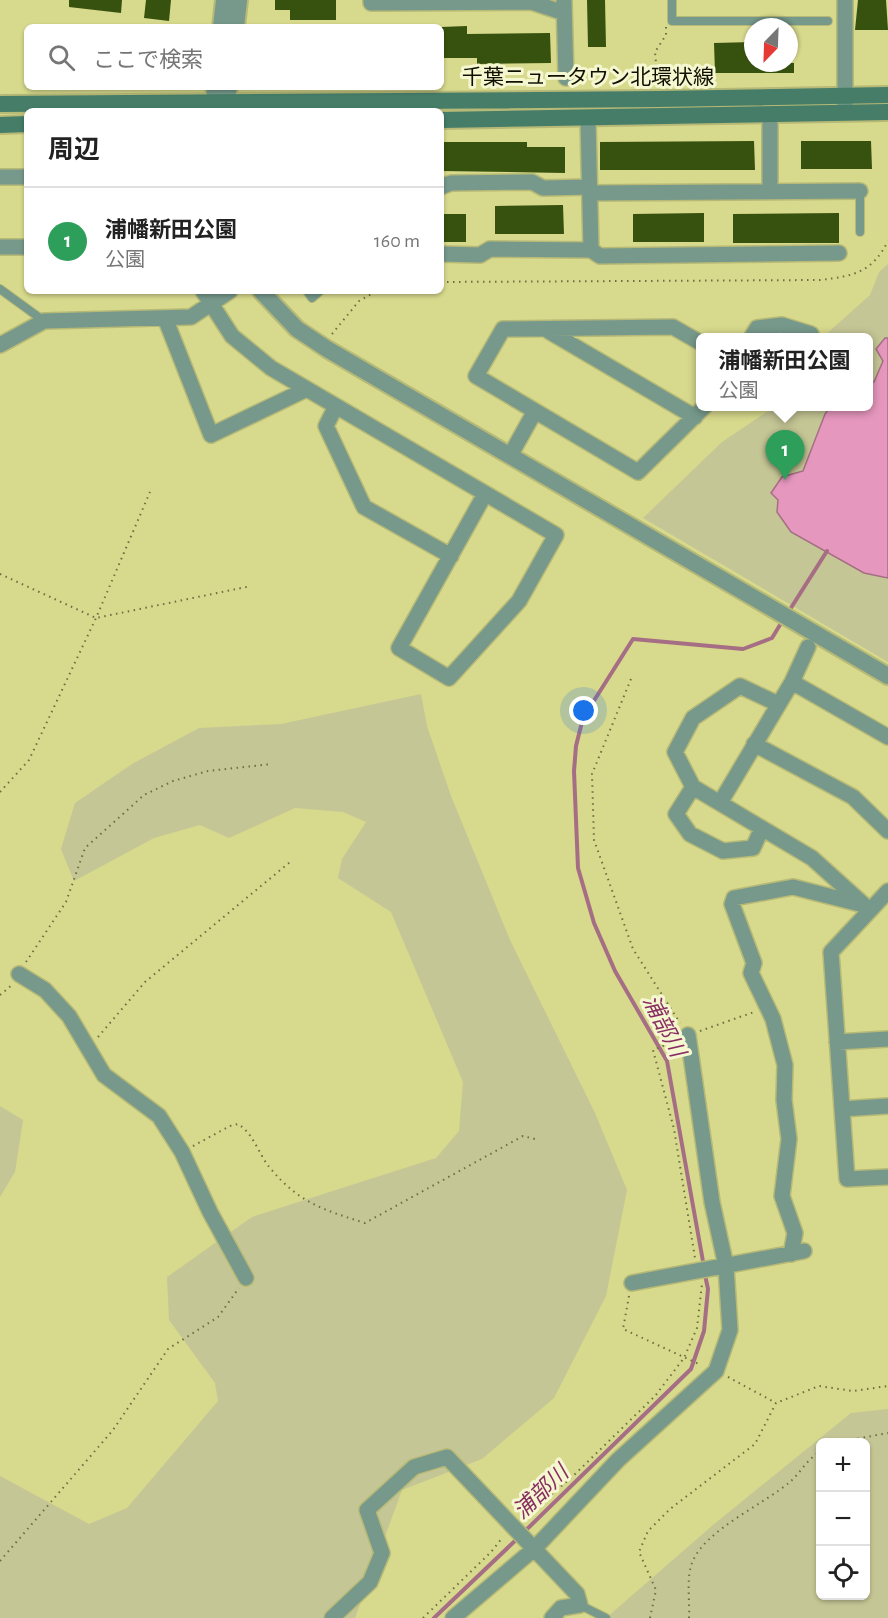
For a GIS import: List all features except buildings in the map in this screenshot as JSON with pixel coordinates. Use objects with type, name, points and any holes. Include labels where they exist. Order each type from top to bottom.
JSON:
[{"type":"main road","name":"千葉ニュータウン北環状線","points":[[0,104],[888,95]]},
{"type":"main road","name":"千葉ニュータウン北環状線","points":[[444,120],[770,116],[888,112]]},
{"type":"main road","points":[[0,125],[24,124]]},
{"type":"street","points":[[221,24],[224,0]]},
{"type":"street","points":[[236,24],[239,0]]},
{"type":"street","points":[[371,0],[371,3],[531,1],[564,7],[566,78]]},
{"type":"street","points":[[845,0],[845,114]]},
{"type":"street","points":[[770,116],[770,191]]},
{"type":"street","points":[[588,119],[591,250]]},
{"type":"street","points":[[0,177],[24,177]]},
{"type":"street","points":[[444,186],[451,183],[532,182],[543,188],[590,190],[860,191]]},
{"type":"street","points":[[0,248],[24,247]]},
{"type":"street","points":[[444,254],[480,255],[490,249],[591,250],[600,256],[839,253]]},
{"type":"street","points":[[264,294],[297,329],[327,349],[511,454],[888,676]]},
{"type":"street","points":[[0,345],[44,321],[191,317],[206,297],[232,336],[246,349],[307,389],[556,535],[519,602],[449,678],[399,648],[486,494]]},
{"type":"street","points":[[165,318],[211,435],[307,389]]},
{"type":"street","points":[[754,333],[757,328],[782,325],[809,333]]},
{"type":"street","points":[[696,340],[673,327],[503,329],[476,376],[638,472],[700,412]]},
{"type":"street","points":[[544,328],[696,410]]},
{"type":"street","points":[[336,406],[326,426],[364,507],[451,556]]},
{"type":"street","points":[[511,454],[535,411]]},
{"type":"street","points":[[720,803],[792,681],[808,647]]},
{"type":"street","points":[[792,681],[888,737]]},
{"type":"street","points":[[778,704],[740,686],[693,718],[675,752],[693,787],[812,858],[867,908]]},
{"type":"street","points":[[754,744],[853,797],[888,831]]},
{"type":"street","points":[[693,787],[676,814],[690,834],[723,851],[753,848],[762,828]]},
{"type":"street","points":[[632,1283],[797,1253],[795,1233],[782,1196],[789,1139],[784,1100],[785,1065],[767,1007],[751,973],[754,963],[732,904],[734,898],[793,887],[867,908]]},
{"type":"street","points":[[888,891],[867,908],[831,952],[847,1179],[888,1177]]},
{"type":"street","points":[[20,974],[58,1003],[105,1075],[159,1116],[182,1152],[210,1212],[246,1278]]},
{"type":"street","points":[[453,1618],[535,1548],[618,1460],[716,1371],[730,1330],[726,1266],[712,1202],[688,1035]]},
{"type":"street","points":[[837,1042],[888,1039]]},
{"type":"street","points":[[842,1109],[888,1106]]},
{"type":"street","points":[[332,1618],[370,1582],[382,1553],[367,1510],[414,1467],[447,1457],[577,1594],[580,1605],[561,1608],[552,1618]]},
{"type":"lane","points":[[672,0],[672,21],[828,21]]},
{"type":"lane","points":[[860,191],[860,232]]},
{"type":"lane","points":[[0,290],[44,321]]},
{"type":"lane","points":[[580,1605],[606,1618]]},
{"type":"path","points":[[659,99],[656,52],[666,35],[666,23]]},
{"type":"path","points":[[444,282],[820,280],[863,271],[882,253],[888,241]]},
{"type":"path","points":[[332,334],[359,301],[372,294]]},
{"type":"path","points":[[0,792],[29,760],[96,618],[150,492]]},
{"type":"path","points":[[0,574],[96,618],[251,586]]},
{"type":"path","points":[[631,679],[592,774],[594,840],[633,949],[688,1035]]},
{"type":"path","points":[[0,995],[15,982],[30,952],[66,902],[85,848],[144,795],[173,781],[208,771],[272,764]]},
{"type":"path","points":[[88,1048],[145,982],[290,862]]},
{"type":"path","points":[[423,1618],[491,1552],[513,1525],[588,1462],[655,1396],[684,1358],[697,1328],[702,1285],[697,1271],[674,1129],[653,1050],[767,1007]]},
{"type":"path","points":[[182,1152],[238,1124],[246,1129],[269,1167],[314,1207],[365,1223],[522,1136],[539,1140]]},
{"type":"path","points":[[0,1561],[113,1430],[168,1349],[218,1317],[246,1278]]},
{"type":"path","points":[[632,1283],[622,1329],[716,1371],[776,1403]]},
{"type":"path","points":[[650,1618],[656,1590],[639,1552],[648,1531],[693,1489],[755,1444],[776,1403],[819,1386],[853,1391],[888,1386]]},
{"type":"path","points":[[864,1438],[888,1433]]},
{"type":"path","points":[[689,1618],[690,1573],[697,1553],[740,1516],[767,1500],[792,1480],[816,1454]]},
{"type":"green space","points":[[888,264],[888,662],[643,518],[722,442],[768,411],[873,411],[873,333],[827,333],[870,295],[879,272]]},
{"type":"green space","points":[[421,694],[427,726],[451,796],[510,940],[595,1113],[627,1190],[606,1296],[554,1398],[482,1459],[402,1490],[355,1618],[0,1618],[0,1476],[89,1524],[127,1508],[218,1401],[215,1383],[169,1320],[167,1277],[252,1217],[436,1158],[459,1131],[463,1082],[391,912],[338,878],[342,859],[366,822],[343,812],[295,808],[229,838],[200,825],[154,838],[74,881],[61,849],[75,803],[132,764],[199,728],[281,724]]},
{"type":"green space","points":[[0,1106],[23,1120],[15,1172],[0,1197]]},
{"type":"green space","points":[[888,1409],[888,1618],[606,1618],[713,1525],[816,1441],[816,1600],[870,1600],[870,1438],[820,1438],[851,1413]]},
{"type":"shaded area","points":[[885,338],[888,338],[888,578],[864,573],[791,532],[777,512],[778,500],[771,493],[782,477],[803,471],[827,411],[873,411],[873,382],[883,361],[876,349]]},
{"type":"waterway","name":"浦部川","points":[[789,611],[827,551]]},
{"type":"waterway","name":"浦部川","points":[[704,1267],[667,1061],[615,971],[594,923],[578,868],[574,771],[576,746],[583,718],[633,639],[743,649],[772,638],[783,620]]},
{"type":"waterway","name":"浦部川","points":[[523,1533],[691,1369],[704,1331],[708,1289],[705,1275]]},
{"type":"waterway","name":"浦部川","points":[[434,1618],[518,1538]]},
{"type":"place","name":"浦幡新田公園","points":[[785,480]]}]
